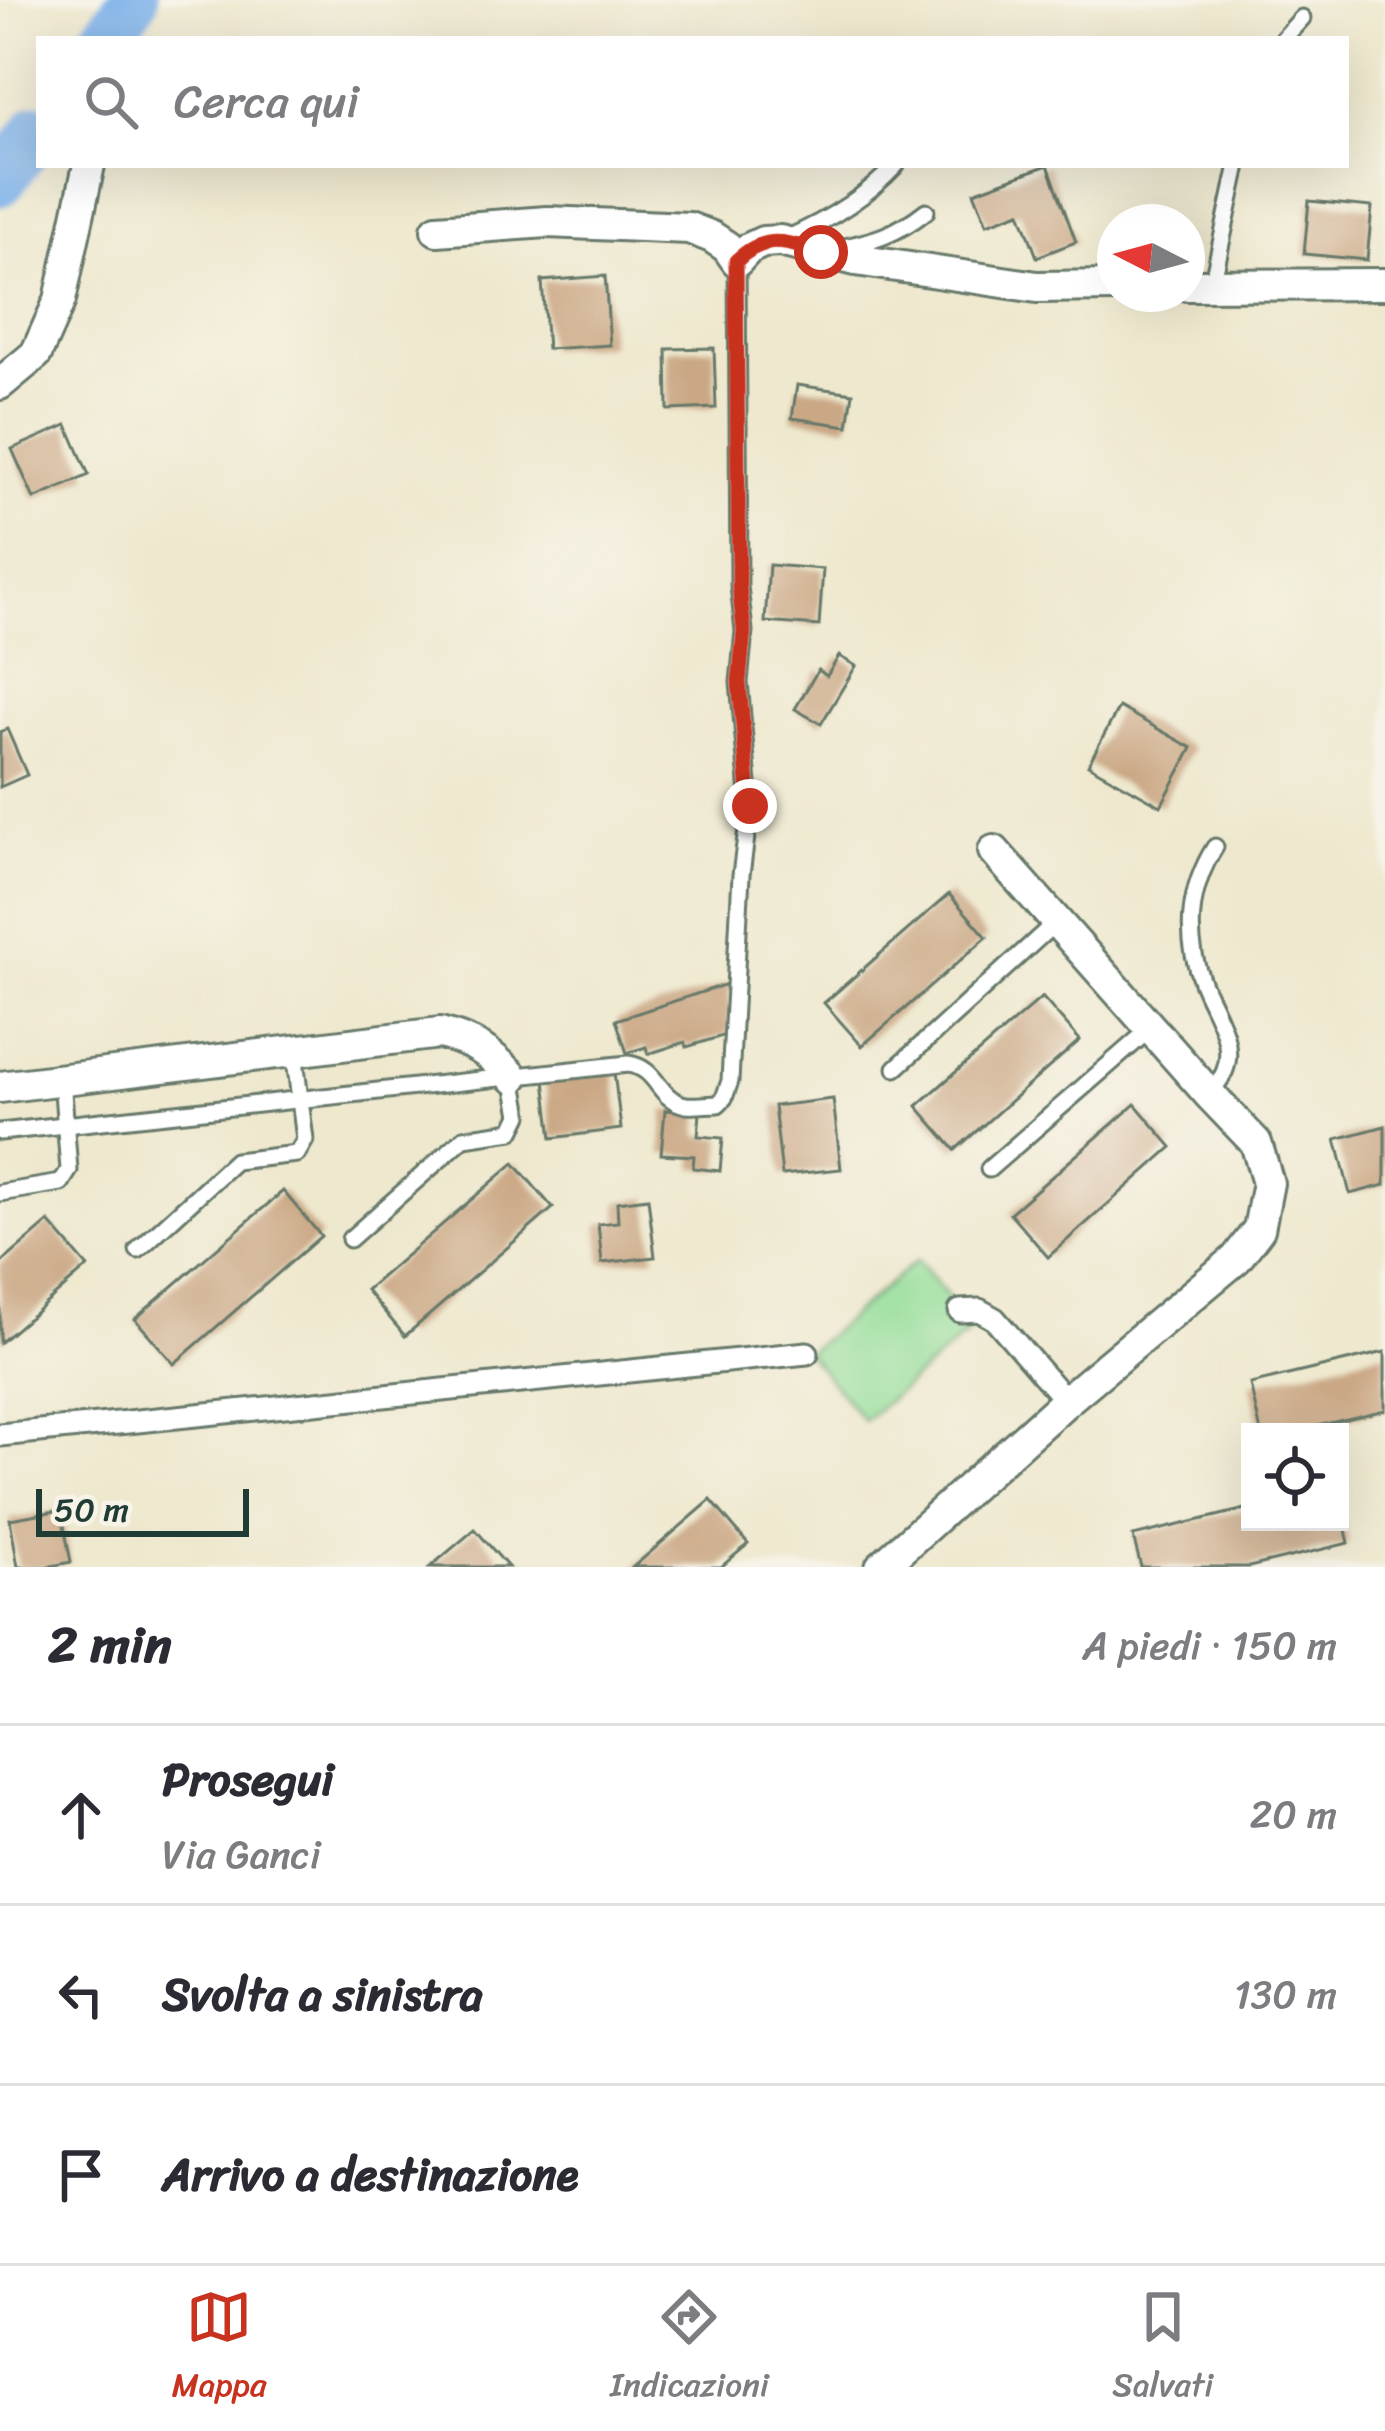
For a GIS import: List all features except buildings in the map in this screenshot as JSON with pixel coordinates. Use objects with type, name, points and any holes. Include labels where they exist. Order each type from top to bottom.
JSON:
[{"type":"street","points":[[0,384],[36,354],[61,300],[88,168]]},
{"type":"street","points":[[437,230],[547,222],[689,228],[727,247],[736,261],[763,242],[780,241],[856,260],[1037,287],[1097,286]]},
{"type":"street","points":[[1205,285],[1385,284]]},
{"type":"street","points":[[881,1567],[1066,1401],[1236,1259],[1258,1229],[1268,1184],[1256,1143],[994,850]]},
{"type":"street","points":[[0,1087],[440,1033],[471,1041],[513,1077]]},
{"type":"street","points":[[960,1311],[979,1310],[995,1319],[1066,1401]]},
{"type":"street","points":[[0,1435],[807,1353]]},
{"type":"lane","points":[[1286,36],[1302,18]]},
{"type":"lane","points":[[780,241],[813,227],[872,190],[893,168]]},
{"type":"lane","points":[[1205,267],[1237,168]]},
{"type":"lane","points":[[821,252],[903,229],[926,211]]},
{"type":"lane","points":[[0,1132],[628,1064],[652,1073],[674,1101],[718,1104],[724,1098],[730,1081],[741,874],[750,806],[739,682],[744,631],[739,586],[736,261]]},
{"type":"lane","points":[[1210,1095],[1226,1068],[1225,1028],[1191,949],[1192,905],[1201,869],[1215,847]]},
{"type":"lane","points":[[896,1068],[1057,921]]},
{"type":"lane","points":[[989,1169],[1150,1028]]},
{"type":"lane","points":[[138,1250],[235,1161],[297,1154],[305,1140],[294,1051]]},
{"type":"lane","points":[[350,1239],[464,1138],[512,1132],[520,1115],[513,1077]]},
{"type":"lane","points":[[0,1193],[62,1183],[69,1169],[62,1079]]},
{"type":"green space","points":[[917,1260],[974,1328],[864,1421],[807,1353]]},
{"type":"waterway","points":[[107,36],[133,0]]},
{"type":"waterway","points":[[0,181],[36,133]]},
{"type":"route","points":[[750,806],[739,682],[744,631],[739,586],[736,261],[763,242],[780,241],[821,252]]}]
